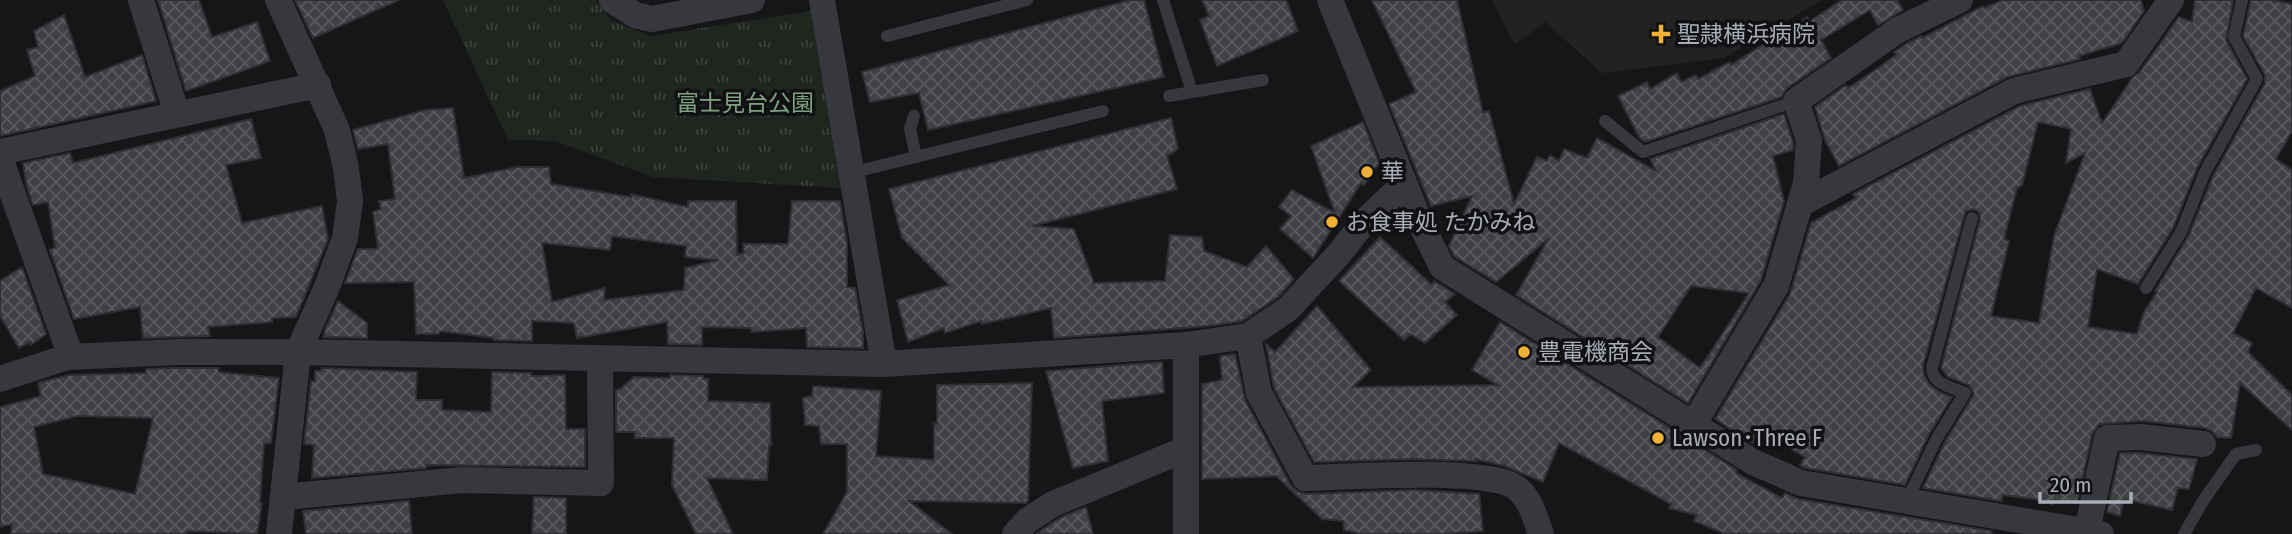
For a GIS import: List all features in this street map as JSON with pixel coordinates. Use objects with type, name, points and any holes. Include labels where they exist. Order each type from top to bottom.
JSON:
[{"type":"street","points":[[141,0],[177,114]]},
{"type":"street","points":[[278,0],[337,130],[350,201],[345,238],[327,288],[298,352],[279,534]]},
{"type":"street","points":[[612,0],[635,15],[652,19],[752,0]]},
{"type":"street","points":[[822,0],[884,365]]},
{"type":"street","points":[[1330,0],[1420,222],[1442,267],[1754,462],[1801,482],[2089,533],[2107,438],[2141,437],[2203,444]]},
{"type":"street","points":[[1693,425],[1776,286],[1806,183],[1809,140],[1796,101],[1898,30],[1959,0]]},
{"type":"street","points":[[1800,204],[2014,91],[2126,64],[2171,0]]},
{"type":"street","points":[[0,152],[318,85]]},
{"type":"street","points":[[0,158],[71,357]]},
{"type":"street","points":[[0,379],[71,357],[178,352],[298,352],[884,365],[1186,345],[1248,336],[1288,309],[1365,221],[1405,184]]},
{"type":"street","points":[[1248,336],[1259,393],[1305,478],[1427,475],[1482,478],[1514,486],[1529,502],[1541,534]]},
{"type":"street","points":[[1186,345],[1186,534]]},
{"type":"street","points":[[283,497],[462,480],[601,483],[600,358]]},
{"type":"street","points":[[1015,534],[1028,520],[1053,504],[1186,449]]},
{"type":"lane","points":[[887,36],[1027,0]]},
{"type":"lane","points":[[1163,0],[1192,92]]},
{"type":"lane","points":[[2146,288],[2181,232],[2205,172],[2257,79],[2234,37],[2242,0]]},
{"type":"lane","points":[[1169,96],[1263,80]]},
{"type":"lane","points":[[1605,121],[1643,152],[1796,101]]},
{"type":"lane","points":[[850,173],[1103,111]]},
{"type":"lane","points":[[914,116],[910,129],[916,157]]},
{"type":"lane","points":[[1907,500],[1937,438],[1965,393],[1936,380],[1932,375],[1932,368],[1972,218]]},
{"type":"lane","points":[[2184,534],[2236,454],[2256,450]]},
{"type":"shaded area","name":"聖隷横浜病院","points":[[1491,0],[1822,0],[1724,58],[1602,73],[1545,22],[1515,45]]},
{"type":"green space","name":"富士見台公園","points":[[443,0],[596,0],[612,21],[651,36],[811,11],[841,188],[653,177],[555,141],[508,140]]},
{"type":"building","points":[[158,0],[199,0],[212,37],[257,22],[270,61],[186,91]]},
{"type":"building","points":[[295,0],[399,0],[313,38]]},
{"type":"building","points":[[1130,0],[1144,0],[1164,77],[928,130],[919,93],[870,102],[862,72]]},
{"type":"building","points":[[1202,0],[1286,0],[1298,31],[1217,66],[1200,20],[1209,16]]},
{"type":"building","points":[[1372,0],[1457,0],[1483,113],[1489,111],[1514,204],[1537,157],[1547,161],[1550,155],[1559,161],[1564,149],[1587,158],[1597,138],[1656,171],[1650,159],[1784,114],[1793,150],[1773,156],[1784,201],[1761,280],[1688,403],[1516,295],[1549,238],[1496,282],[1454,256],[1449,246],[1472,196],[1431,206],[1389,104],[1416,92]],"holes":[[[1691,286],[1749,293],[1700,368],[1658,337]]]},
{"type":"building","points":[[1842,0],[1897,0],[1903,10],[1878,25],[1870,10],[1821,40],[1831,58],[1787,88],[1781,97],[1645,142],[1639,137],[1618,96],[1647,82],[1650,89],[1677,73],[1681,82],[1696,75],[1698,79],[1730,62],[1731,65],[1807,17],[1810,21]]},
{"type":"building","points":[[2003,0],[2141,0],[2144,11],[2122,43],[2079,56],[2080,59],[2007,77],[1839,166],[1825,140],[1815,107],[1846,85],[1848,88],[1878,68],[1906,44],[1983,6],[1984,8]]},
{"type":"building","points":[[2195,0],[2233,0],[2226,40],[2247,79],[2197,168],[2173,228],[2138,284],[2097,269],[2088,327],[2137,334],[2144,312],[2157,292],[2155,291],[2189,235],[2213,176],[2265,83],[2265,75],[2243,36],[2251,0],[2292,4],[2292,131],[2276,159],[2292,170],[2292,308],[2256,288],[2233,333],[2252,343],[2248,352],[2292,395],[2292,430],[2240,383],[2231,438],[2217,437],[2205,428],[2143,421],[2099,424],[2092,435],[2077,503],[2054,500],[2053,504],[2003,495],[2001,501],[1923,488],[1945,442],[1974,394],[1969,385],[1948,377],[1941,368],[1980,220],[1979,212],[1974,209],[1966,211],[1964,216],[1923,366],[1929,384],[1952,397],[1929,434],[1905,485],[1806,468],[1800,465],[1805,457],[1759,431],[1752,443],[1715,419],[1790,294],[1811,223],[1856,198],[1853,194],[2020,106],[2090,89],[2102,123],[2179,17],[2192,22]],"holes":[[[2038,122],[2071,129],[2066,163],[2085,153],[2054,236],[2039,323],[1991,316],[2009,241],[2004,239],[2017,188],[2022,185]]]},
{"type":"building","points":[[64,15],[85,77],[142,55],[156,101],[0,136],[0,91],[35,76],[27,50],[38,47],[34,31]]},
{"type":"building","points":[[453,108],[464,178],[517,167],[549,167],[551,184],[631,197],[631,194],[688,207],[688,201],[736,201],[737,255],[744,253],[743,244],[788,244],[792,201],[840,201],[847,243],[847,287],[855,288],[863,332],[863,348],[807,347],[806,328],[752,332],[751,328],[702,327],[702,345],[668,344],[667,322],[577,338],[574,323],[532,321],[532,341],[494,340],[440,331],[439,334],[416,334],[414,282],[345,283],[358,249],[378,249],[373,212],[381,209],[379,201],[395,199],[388,144],[358,149],[353,130],[425,110]],"holes":[[[612,236],[686,246],[685,257],[719,260],[685,268],[684,290],[604,300],[605,288],[552,302],[542,243],[610,250]]]},
{"type":"building","points":[[1171,118],[1178,149],[1167,156],[1177,189],[1032,226],[1074,229],[1094,283],[1165,281],[1170,235],[1202,237],[1204,251],[1247,267],[1266,246],[1294,279],[1278,297],[1242,321],[1208,326],[1054,338],[1051,308],[982,324],[981,321],[945,333],[944,328],[908,342],[897,300],[949,285],[902,238],[889,189]]},
{"type":"building","points":[[251,119],[261,158],[226,165],[242,223],[322,206],[328,239],[296,317],[272,318],[272,322],[208,327],[210,336],[143,338],[140,307],[74,319],[50,250],[55,247],[48,202],[33,205],[23,163],[70,153],[73,163]]},
{"type":"building","points":[[1363,122],[1379,163],[1364,185],[1361,183],[1313,258],[1280,229],[1291,216],[1279,207],[1292,190],[1335,213],[1311,146]]},
{"type":"building","points":[[1380,237],[1432,285],[1434,281],[1455,294],[1445,302],[1457,315],[1425,343],[1410,334],[1404,340],[1339,281]]},
{"type":"building","points":[[22,267],[46,334],[31,345],[30,342],[19,348],[0,316],[0,281]]},
{"type":"building","points":[[338,301],[367,323],[367,338],[324,337]]},
{"type":"building","points":[[1317,306],[1371,370],[1353,387],[1498,385],[1472,370],[1500,322],[1737,470],[1736,473],[1782,498],[1785,493],[1798,499],[1992,531],[1991,534],[1725,534],[1694,521],[1697,515],[1669,508],[1671,504],[1559,443],[1543,482],[1505,466],[1475,459],[1476,461],[1414,459],[1314,462],[1274,388],[1266,344],[1275,352]]},
{"type":"building","points":[[1235,354],[1245,400],[1291,486],[1297,491],[1306,494],[1415,490],[1479,494],[1483,531],[1362,534],[1344,530],[1343,521],[1322,519],[1276,476],[1202,479],[1202,384],[1222,380],[1220,356]]},
{"type":"building","points":[[1162,362],[1164,393],[1102,401],[1108,461],[1073,468],[1046,371]]},
{"type":"building","points":[[218,368],[219,372],[279,378],[271,443],[264,443],[262,503],[257,534],[187,531],[187,534],[11,534],[12,524],[0,527],[0,407],[41,396],[38,383],[69,375],[146,373],[146,369]],"holes":[[[77,416],[153,418],[135,494],[43,474],[34,427]]]},
{"type":"building","points":[[322,368],[417,372],[416,400],[442,400],[442,410],[491,412],[492,372],[531,373],[531,376],[565,375],[566,429],[585,429],[585,467],[426,465],[426,468],[312,478],[314,445],[304,444],[311,381],[315,382],[315,371],[321,371]]},
{"type":"building","points":[[670,375],[703,376],[703,379],[708,379],[708,401],[770,403],[771,445],[767,480],[707,478],[733,534],[696,534],[672,485],[674,438],[635,438],[635,432],[616,432],[616,390],[634,377],[670,378]]},
{"type":"building","points":[[1032,383],[1026,503],[909,501],[952,534],[823,534],[847,492],[847,444],[821,444],[819,426],[805,425],[803,398],[812,396],[813,386],[881,391],[876,456],[934,460],[937,385]]},
{"type":"building","points":[[2120,453],[2197,459],[2189,489],[2178,488],[2172,510],[2124,499],[2120,516],[2107,512]]},
{"type":"building","points":[[534,497],[566,498],[566,534],[532,534]]},
{"type":"building","points":[[409,501],[412,534],[306,534],[303,511]]},
{"type":"building","points":[[1086,507],[1093,534],[1036,534],[1060,518]]},
{"type":"place","name":"聖隷横浜病院","points":[[1661,34]]},
{"type":"place","name":"華","points":[[1367,172]]},
{"type":"place","name":"お食事処 たかみね","points":[[1332,222]]},
{"type":"place","name":"豊電機商会","points":[[1524,352]]},
{"type":"place","name":"Lawson･Three F","points":[[1658,438]]}]
